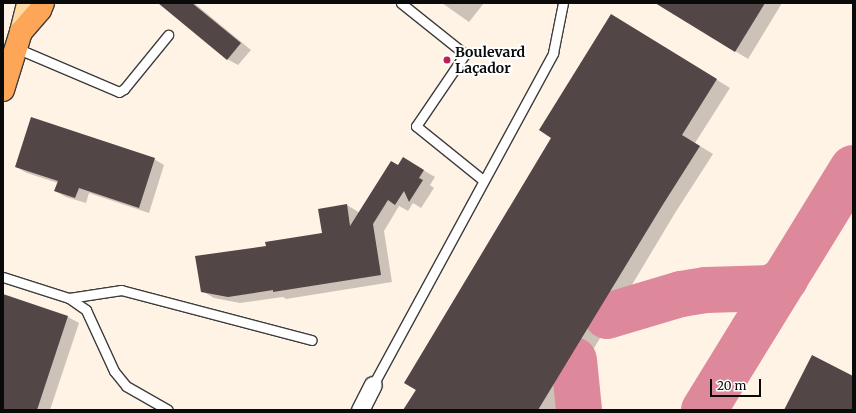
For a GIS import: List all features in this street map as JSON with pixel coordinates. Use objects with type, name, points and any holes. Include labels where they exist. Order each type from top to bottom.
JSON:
[{"type":"main road","points":[[3,90],[22,22],[40,10],[43,3]]},
{"type":"street","points":[[360,410],[373,384]]},
{"type":"lane","points":[[401,3],[466,54],[416,126],[483,180]]},
{"type":"lane","points":[[373,384],[553,53],[563,3]]},
{"type":"lane","points":[[22,22],[118,92],[124,89],[168,36]]},
{"type":"lane","points":[[3,277],[69,298],[86,310],[114,371],[126,386],[168,410]]},
{"type":"lane","points":[[69,298],[122,290],[312,340]]},
{"type":"building","points":[[158,3],[192,3],[241,43],[227,60]]},
{"type":"building","points":[[655,3],[765,3],[735,52]]},
{"type":"building","points":[[611,14],[717,79],[682,135],[700,146],[538,410],[403,410],[416,390],[404,383],[551,138],[539,130]]},
{"type":"building","points":[[31,117],[155,158],[139,208],[79,188],[75,198],[54,191],[58,181],[15,167]]},
{"type":"building","points":[[403,157],[424,170],[419,178],[423,180],[409,202],[404,191],[395,205],[388,200],[373,224],[381,275],[273,292],[273,290],[228,297],[201,292],[195,256],[266,246],[265,242],[322,233],[318,209],[347,204],[350,226],[391,161],[398,165]]},
{"type":"building","points":[[3,294],[68,316],[37,410],[3,410]]},
{"type":"building","points":[[812,355],[853,376],[853,410],[784,410]]},
{"type":"taxiway","points":[[704,410],[853,168]]},
{"type":"taxiway","points":[[607,316],[681,294],[706,290],[771,288],[785,279]]},
{"type":"taxiway","points":[[574,360],[579,410]]},
{"type":"place","name":"Boulevard Laçador","points":[[447,60]]}]
